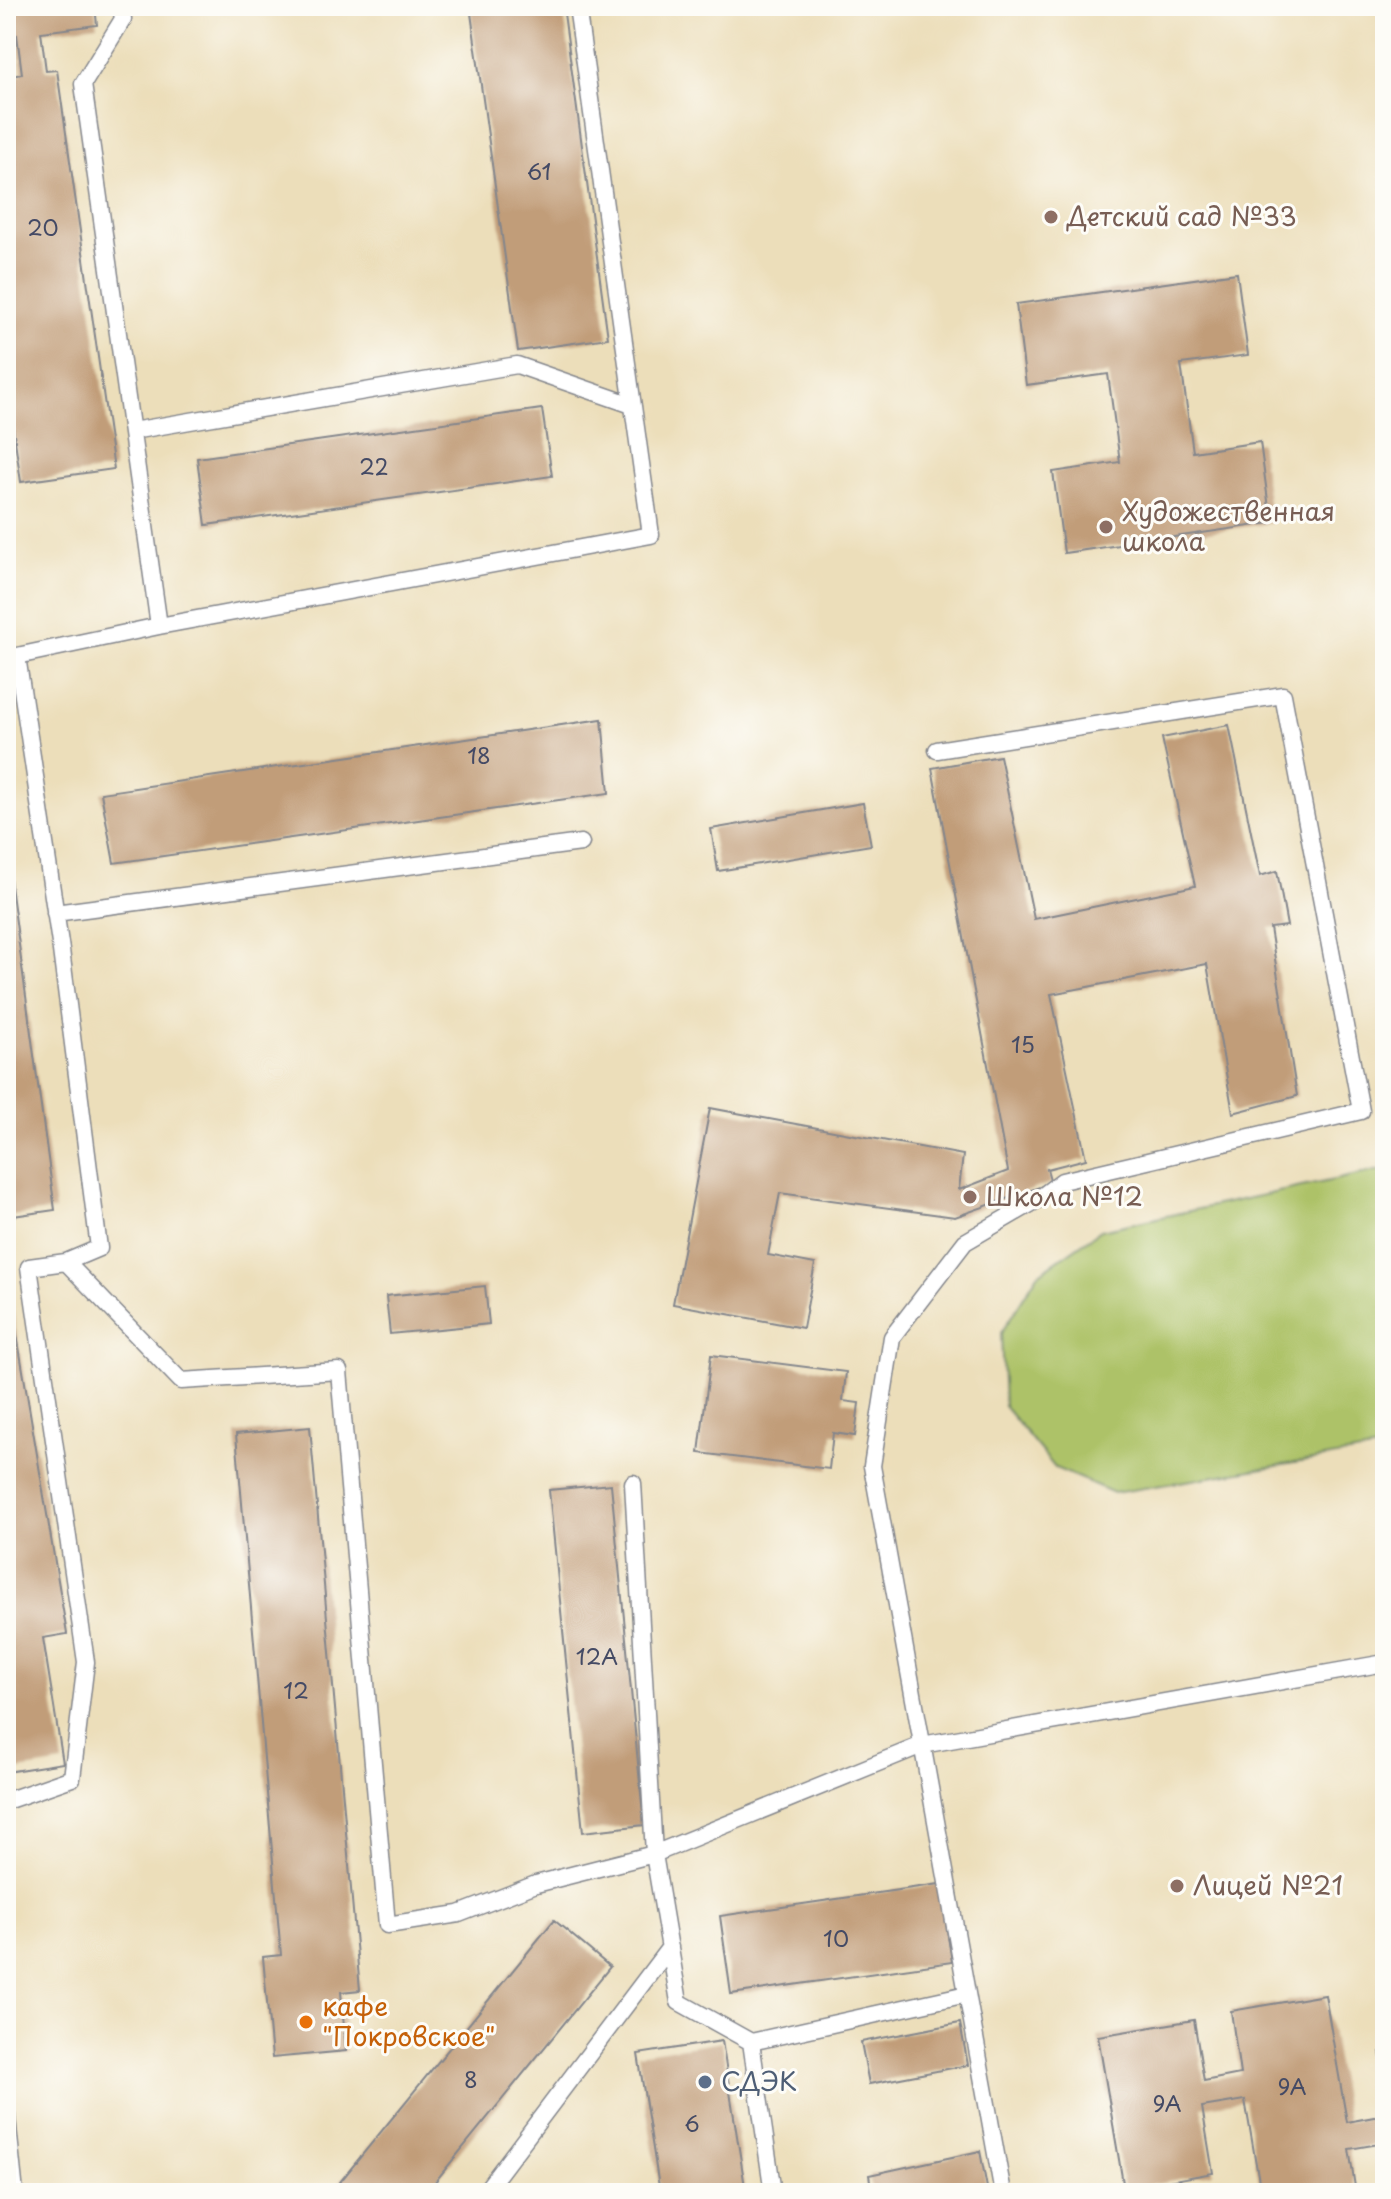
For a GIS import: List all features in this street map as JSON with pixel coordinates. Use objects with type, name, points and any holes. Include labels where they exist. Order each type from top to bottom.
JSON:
[{"type":"lane","points":[[121,6],[123,19],[83,84],[159,626]]},
{"type":"lane","points":[[6,1801],[72,1778],[86,1662],[29,1267],[66,1262],[99,1248],[55,913],[11,657],[159,626],[651,535],[577,6]]},
{"type":"lane","points":[[132,431],[517,365],[632,405]]},
{"type":"lane","points":[[937,750],[1283,695],[1361,1111],[1062,1181],[965,1242],[892,1337],[872,1466],[1003,2193]]},
{"type":"lane","points":[[55,913],[581,843]]},
{"type":"lane","points":[[66,1262],[181,1381],[339,1371],[387,1925],[459,1914],[536,1884],[654,1854],[922,1745],[1385,1663]]},
{"type":"lane","points":[[633,1483],[654,1854],[679,2002],[751,2042],[967,1994]]},
{"type":"lane","points":[[484,2193],[670,1947]]},
{"type":"lane","points":[[751,2042],[773,2193]]},
{"type":"lane","points":[[6,2108],[15,2193]]},
{"type":"green space","points":[[1385,1169],[1385,1448],[1114,1493],[1055,1468],[1004,1406],[1001,1333],[1038,1274],[1101,1230]]},
{"type":"building","points":[[6,6],[95,6],[97,25],[41,32],[46,71],[57,70],[114,469],[21,482],[6,379],[6,77],[22,74],[17,35],[6,37]]},
{"type":"building","points":[[470,6],[563,6],[608,338],[518,351]]},
{"type":"building","points":[[1237,273],[1248,355],[1181,364],[1193,452],[1260,442],[1271,523],[1064,553],[1053,472],[1120,462],[1108,374],[1026,385],[1016,304]]},
{"type":"building","points":[[542,409],[552,476],[206,525],[197,458]]},
{"type":"building","points":[[602,719],[609,793],[114,863],[101,793]]},
{"type":"building","points":[[1229,725],[1260,876],[1277,871],[1287,926],[1270,928],[1297,1096],[1233,1113],[1207,964],[1051,994],[1086,1159],[1047,1169],[1051,1183],[955,1217],[780,1193],[768,1255],[815,1264],[803,1328],[673,1304],[710,1108],[963,1155],[959,1190],[1008,1171],[932,768],[1000,756],[1034,919],[1195,886],[1162,738]]},
{"type":"building","points":[[863,803],[871,845],[718,871],[711,829]]},
{"type":"building","points":[[6,849],[55,1210],[6,1217]]},
{"type":"building","points":[[6,1269],[67,1634],[43,1638],[63,1763],[6,1772]]},
{"type":"building","points":[[485,1286],[489,1324],[390,1334],[386,1296]]},
{"type":"building","points":[[711,1355],[846,1372],[843,1401],[859,1403],[855,1436],[833,1433],[829,1469],[699,1453]]},
{"type":"building","points":[[310,1427],[360,1990],[341,1992],[346,2051],[272,2058],[263,1957],[281,1955],[236,1434]]},
{"type":"building","points":[[611,1484],[644,1825],[583,1832],[549,1490]]},
{"type":"building","points":[[940,1884],[952,1962],[731,1994],[720,1916]]},
{"type":"building","points":[[554,1920],[610,1967],[426,2193],[331,2193]]},
{"type":"building","points":[[1325,1995],[1347,2122],[1385,2115],[1385,2143],[1349,2149],[1356,2193],[1261,2193],[1245,2100],[1202,2107],[1213,2173],[1124,2189],[1098,2036],[1194,2020],[1204,2081],[1240,2074],[1231,2011]]},
{"type":"building","points":[[960,2023],[968,2065],[869,2084],[861,2042]]},
{"type":"building","points":[[722,2041],[746,2193],[660,2193],[638,2054]]},
{"type":"building","points":[[1380,2052],[1385,2052],[1385,2072],[1383,2072]]},
{"type":"building","points":[[980,2151],[988,2193],[872,2193],[869,2175]]},
{"type":"place","name":"Детский сад №33","points":[[1051,217]]},
{"type":"place","name":"Художественная школа","points":[[1106,527]]},
{"type":"place","name":"Школа №12","points":[[970,1197]]},
{"type":"place","name":"Лицей №21","points":[[1177,1886]]},
{"type":"place","name":"кафе \"Покровское\"","points":[[306,2022]]},
{"type":"place","name":"СДЭК","points":[[705,2082]]}]
